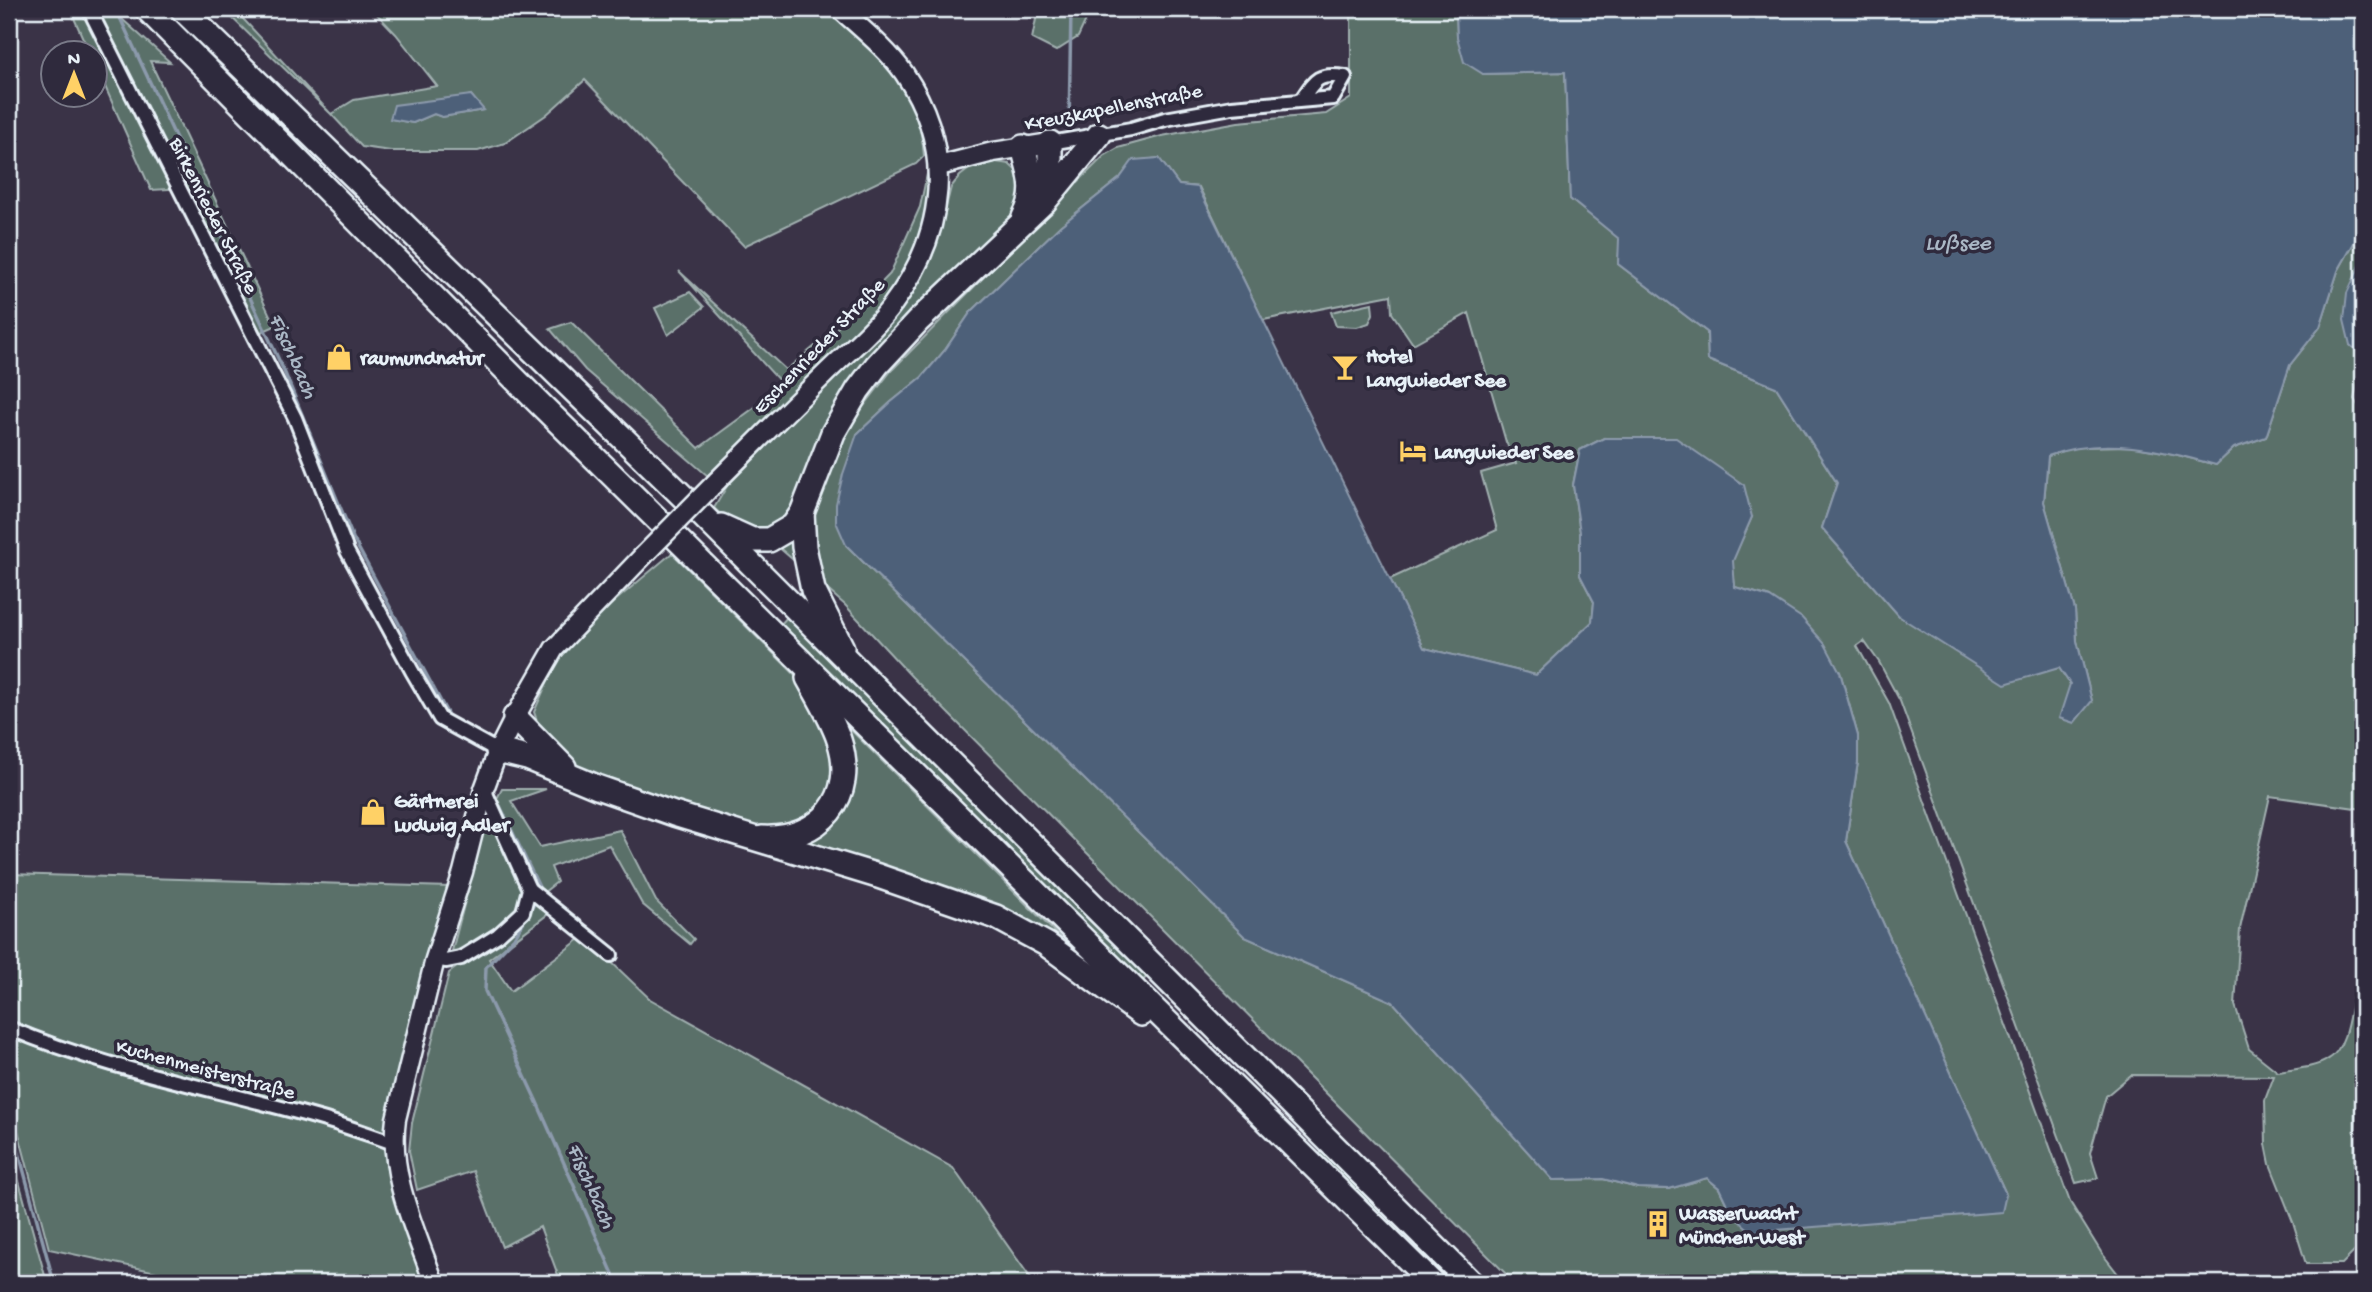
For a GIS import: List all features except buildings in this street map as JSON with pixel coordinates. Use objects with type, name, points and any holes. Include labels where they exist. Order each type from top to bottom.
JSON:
[{"type":"highway","points":[[147,9],[534,398],[1432,1283]]},
{"type":"highway","points":[[182,9],[703,516],[1471,1283]]},
{"type":"highway","points":[[703,516],[736,535],[752,540],[769,540],[793,526],[802,513],[833,433],[858,390],[877,365],[918,321],[1045,201],[1099,135]]},
{"type":"highway","points":[[1045,201],[1050,184],[1050,143]]},
{"type":"highway","points":[[1022,220],[1032,203],[1032,188],[1023,147]]},
{"type":"highway","points":[[802,513],[804,547],[813,590],[852,666]]},
{"type":"highway","points":[[752,838],[792,836],[815,827],[833,807],[843,785],[844,761],[839,740],[800,660]]},
{"type":"highway","points":[[515,717],[571,774]]},
{"type":"highway","points":[[498,751],[527,758],[597,787],[674,814],[774,847],[889,880],[996,917],[1065,957],[1139,1012],[1206,1075],[1232,1087]]},
{"type":"street","name":"Birkenrieder Straße","points":[[89,9],[290,407],[347,551],[412,671],[440,719],[498,751]]},
{"type":"street","name":"Eschenrieder Straße","points":[[515,717],[554,649],[891,307],[915,272],[932,230],[939,166],[929,125],[914,89],[890,56],[841,9]]},
{"type":"street","name":"Kreuzkapellenstraße","points":[[939,166],[1023,147],[1099,135],[1165,119],[1232,107],[1297,101]]},
{"type":"street","points":[[434,1283],[399,1179],[394,1143],[396,1119],[435,959],[463,873],[484,789],[498,751],[515,717]]},
{"type":"street","points":[[484,789],[529,889],[611,955]]},
{"type":"street","points":[[435,959],[446,961],[461,958],[498,934],[523,912],[529,889]]},
{"type":"street","name":"Kuchenmeisterstraße","points":[[9,1028],[137,1072],[323,1119],[394,1143]]},
{"type":"green space","points":[[70,9],[112,10],[170,62],[150,61],[275,326],[259,333],[187,188],[151,190],[108,93],[108,38],[83,38]]},
{"type":"green space","points":[[223,9],[234,9],[331,114]]},
{"type":"green space","points":[[372,9],[828,9],[878,56],[904,90],[914,110],[924,156],[916,164],[744,246],[585,80],[546,115],[505,143],[478,151],[391,151],[362,147],[331,114],[354,100],[437,86],[396,34]],"holes":[[[471,95],[483,110],[442,117],[434,114],[413,123],[391,119]]]},
{"type":"green space","points":[[1038,9],[1091,9],[1078,37],[1056,51],[1032,39]]},
{"type":"green space","points":[[1351,9],[1456,9],[1457,37],[1483,74],[1565,72],[1570,199],[1620,239],[1618,264],[1707,332],[1708,360],[1776,387],[1837,483],[1822,528],[1900,617],[2059,667],[2070,684],[2092,701],[2077,641],[2075,610],[2044,502],[2048,456],[2075,447],[2131,446],[2216,465],[2234,448],[2266,437],[2290,365],[2320,327],[2338,271],[2355,241],[2363,209],[2363,259],[2350,345],[2363,356],[2363,367],[2354,399],[2363,414],[2363,809],[2270,796],[2240,929],[2235,1005],[2249,1049],[2278,1072],[2316,1065],[2336,1053],[2342,1042],[2363,958],[2354,1171],[2363,1243],[2342,1264],[2306,1264],[2270,1164],[2266,1144],[2265,1100],[2274,1076],[2131,1075],[2106,1096],[2090,1153],[2098,1178],[2076,1183],[1900,701],[1864,641],[1857,646],[1889,703],[2070,1202],[2101,1252],[2125,1283],[1515,1283],[912,677],[845,605],[761,532],[731,524],[714,508],[739,466],[900,306],[924,272],[940,231],[951,187],[969,169],[990,161],[1009,164],[1022,176],[1027,202],[903,330],[854,419],[891,371],[1048,212],[1070,177],[1078,182],[1104,156],[1118,148],[1162,136],[1238,122],[1326,114],[1351,98]],"holes":[[[1159,158],[1179,185],[1199,187],[1263,320],[1391,295],[1392,313],[1413,344],[1469,313],[1506,442],[1516,463],[1481,473],[1497,530],[1390,579],[1424,648],[1536,675],[1592,622],[1594,602],[1580,575],[1580,532],[1573,485],[1580,450],[1604,438],[1752,517],[1732,561],[1735,587],[1770,597],[1840,672],[1858,736],[1858,762],[1846,841],[2006,1194],[1732,1215],[1719,1188],[1707,1178],[1669,1189],[1638,1188],[1603,1179],[1553,1180],[1393,1002],[1245,937],[846,545],[857,434],[922,377],[945,350],[970,313],[1060,226],[1120,178],[1133,161]]]},
{"type":"green space","points":[[927,174],[932,183],[924,239],[888,303],[709,477],[585,370],[550,329],[571,322],[699,448],[784,386],[679,271],[786,370],[838,327],[890,274],[920,207]]},
{"type":"green space","points":[[690,292],[704,307],[668,335],[655,308]]},
{"type":"green space","points":[[1372,303],[1373,314],[1369,323],[1357,327],[1336,326],[1331,312]]},
{"type":"green space","points":[[672,553],[1088,965],[1013,920],[612,788],[581,770],[541,732],[534,712],[557,660],[583,628]]},
{"type":"green space","points":[[790,614],[1151,973],[1140,983],[779,626]]},
{"type":"green space","points":[[502,789],[546,789],[511,801],[540,847],[620,830],[656,901],[694,939],[690,944],[642,904],[609,845],[551,867],[557,882],[543,893],[556,908],[489,959],[511,991],[584,936],[650,999],[953,1168],[1034,1283],[561,1283],[540,1227],[502,1247],[473,1171],[417,1190],[409,1151],[412,1123],[449,973],[524,913],[532,886],[494,804]]},
{"type":"green space","points":[[488,813],[524,890],[514,911],[503,922],[476,941],[452,951]]},
{"type":"green space","points":[[9,874],[450,887],[412,1014],[383,1145],[387,1170],[425,1283],[208,1283],[49,1249],[9,1096]]},
{"type":"green space","points":[[9,1145],[47,1283],[9,1283]]},
{"type":"green space","points":[[1324,1149],[1460,1283],[1446,1283],[1317,1157]]},
{"type":"water","name":"Lußsee","points":[[1456,9],[2363,9],[2363,209],[2355,241],[2338,271],[2320,327],[2290,365],[2266,437],[2234,448],[2216,465],[2132,447],[2090,446],[2048,456],[2044,502],[2075,610],[2077,641],[2092,701],[2074,723],[2059,718],[2070,684],[2059,668],[2005,684],[1900,617],[1822,528],[1837,483],[1776,387],[1708,360],[1707,332],[1618,264],[1619,239],[1570,199],[1565,72],[1483,74],[1464,62],[1457,37]]},
{"type":"water","points":[[471,95],[484,110],[442,117],[434,114],[413,123],[390,119],[394,105]]},
{"type":"water","name":"Langwieder See","points":[[1159,158],[1179,185],[1198,187],[1424,648],[1536,675],[1592,622],[1594,602],[1580,575],[1580,532],[1573,485],[1580,450],[1604,438],[1676,438],[1744,485],[1752,517],[1733,561],[1735,587],[1770,597],[1802,618],[1825,644],[1840,672],[1858,736],[1858,762],[1846,841],[2006,1194],[2002,1212],[1752,1232],[1732,1215],[1719,1188],[1707,1178],[1669,1189],[1638,1188],[1603,1179],[1553,1180],[1393,1002],[1245,937],[846,545],[836,522],[836,504],[857,434],[922,377],[945,350],[970,313],[1060,226],[1120,178],[1133,160]]},
{"type":"water","points":[[2363,259],[2363,356],[2350,345],[2344,320],[2347,293]]},
{"type":"waterway","name":"Fischbach","points":[[116,9],[284,371],[353,538],[447,713]]},
{"type":"waterway","points":[[1069,125],[1071,9]]},
{"type":"waterway","points":[[500,806],[539,887]]},
{"type":"waterway","points":[[534,904],[514,938],[486,967],[485,991],[617,1283]]},
{"type":"waterway","points":[[9,1116],[54,1283]]},
{"type":"place","name":"raumundnatur","points":[[339,357]]},
{"type":"place","name":"Hotel Langwieder See","points":[[1345,367]]},
{"type":"place","name":"Langwieder See","points":[[1413,451]]},
{"type":"place","name":"Gärtnerei Ludwig Adler","points":[[373,812]]},
{"type":"place","name":"Wasserwacht München-West","points":[[1658,1224]]}]
